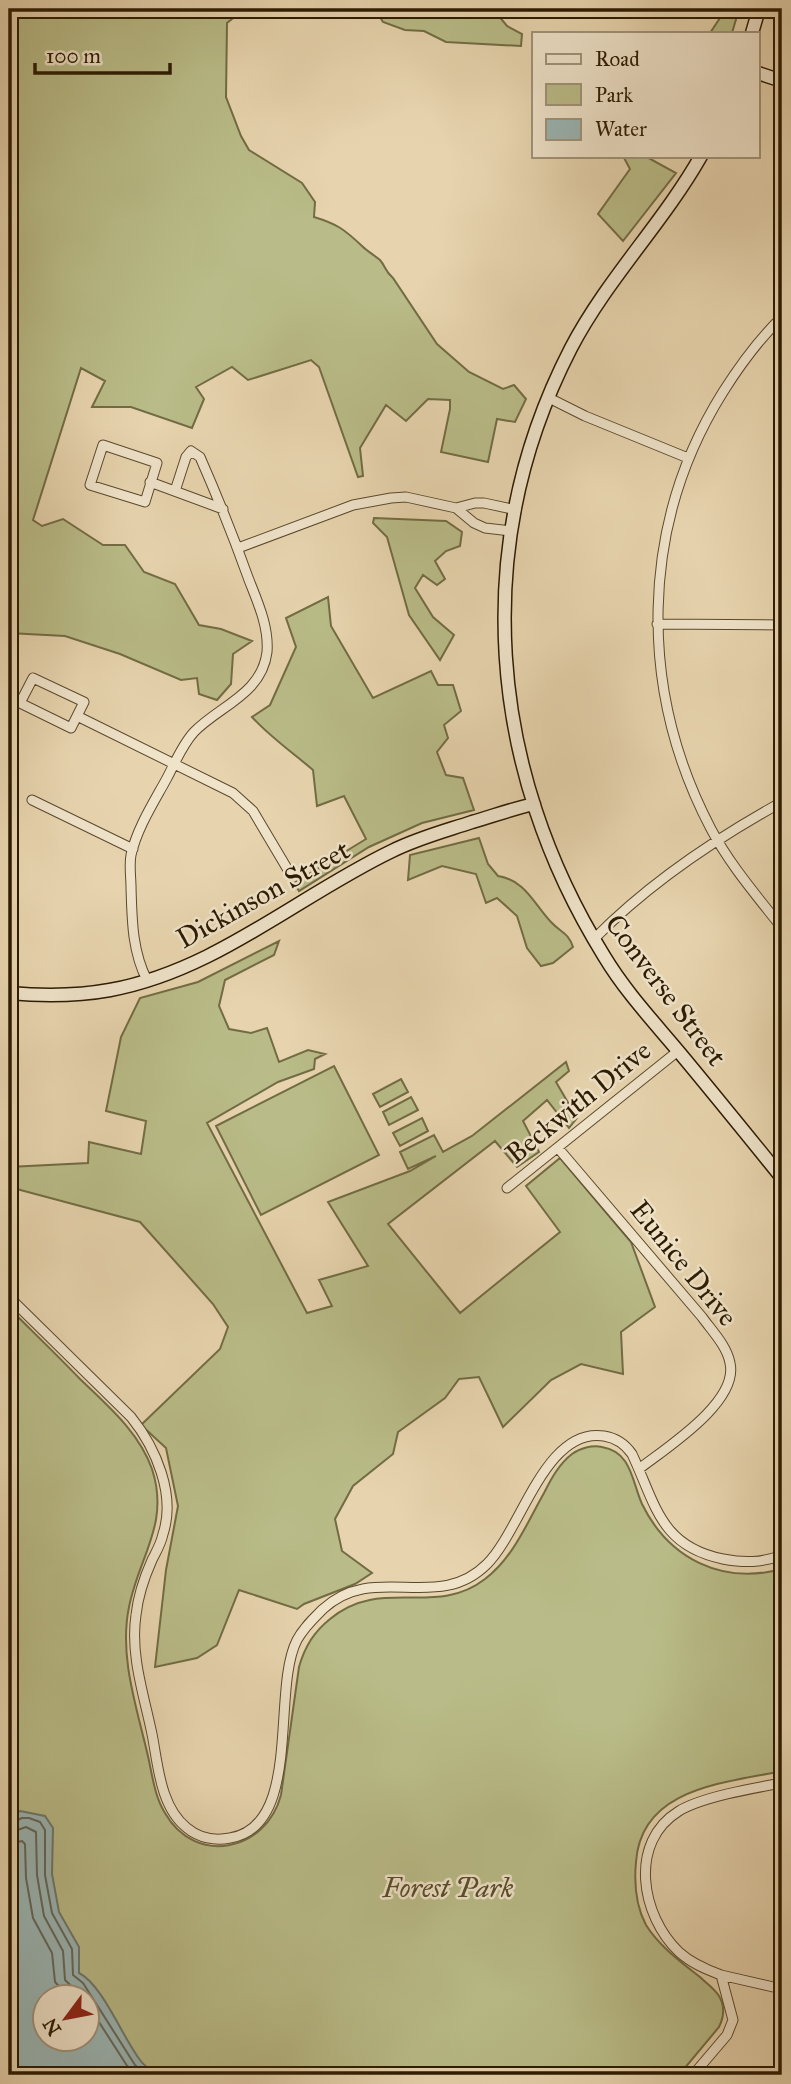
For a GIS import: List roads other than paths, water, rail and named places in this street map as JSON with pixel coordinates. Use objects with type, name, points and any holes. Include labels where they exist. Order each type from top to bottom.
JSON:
[{"type":"main road","points":[[752,32],[758,9]]},
{"type":"main road","points":[[760,74],[782,81]]},
{"type":"main road","name":"Converse Street","points":[[700,158],[670,205],[601,297],[572,348],[549,398],[525,467],[511,531],[504,612],[506,671],[515,737],[534,804],[558,868],[594,939],[623,984],[782,1178]]},
{"type":"main road","name":"Dickinson Street","points":[[9,993],[42,995],[94,992],[147,980],[206,957],[399,847],[450,828],[534,804]]},
{"type":"street","points":[[782,317],[760,340],[731,379],[698,436],[675,500],[657,589],[661,673],[674,740],[688,780],[717,841],[782,928]]},
{"type":"street","points":[[549,398],[559,405],[688,458]]},
{"type":"street","points":[[103,445],[156,463],[150,482],[145,502],[90,485],[103,445]]},
{"type":"street","points":[[147,980],[140,967],[134,939],[130,864],[133,849],[145,820],[191,735],[245,693],[256,681],[265,662],[267,647],[264,622],[223,509],[200,457],[191,451],[186,457],[175,491]]},
{"type":"street","points":[[150,482],[223,509]]},
{"type":"street","points":[[238,548],[369,500],[407,497],[456,508],[474,523],[485,528],[511,531]]},
{"type":"street","points":[[456,508],[484,503],[516,510]]},
{"type":"street","points":[[657,624],[782,625]]},
{"type":"street","points":[[33,678],[84,702],[77,716],[71,728],[19,703],[33,678]]},
{"type":"street","points":[[77,716],[233,793],[247,803],[291,876]]},
{"type":"street","points":[[32,800],[133,849]]},
{"type":"street","points":[[594,939],[646,893],[717,841],[782,802]]},
{"type":"street","name":"Beckwith Drive","points":[[507,1188],[678,1051]]},
{"type":"street","name":"Eunice Drive","points":[[558,1148],[702,1317],[722,1345],[731,1364],[726,1390],[715,1406],[639,1469]]},
{"type":"street","points":[[9,1297],[131,1417],[144,1434],[157,1462],[166,1494],[166,1525],[139,1598],[135,1637],[139,1672],[158,1768],[168,1800],[184,1826],[207,1838],[223,1839],[246,1833],[258,1824],[267,1811],[278,1775],[292,1650],[307,1624],[328,1605],[351,1592],[372,1586],[435,1588],[467,1579],[487,1564],[497,1552],[546,1468],[575,1440],[598,1436],[618,1441],[630,1451],[663,1520],[676,1536],[695,1551],[739,1562],[759,1562],[782,1555]]},
{"type":"street","points":[[782,1783],[700,1801],[678,1811],[658,1829],[648,1852],[645,1877],[647,1894],[661,1929],[688,1959],[721,1975],[782,1989]]},
{"type":"street","points":[[693,2075],[727,2035],[733,2020],[721,1975]]},
{"type":"water","points":[[20,1811],[45,1816],[53,1828],[52,1874],[59,1912],[79,1947],[79,1973],[91,1982],[32,1982],[32,2052],[102,2052],[102,1997],[133,2050],[157,2075],[9,2075],[9,1819]]},
{"type":"park label","name":"Forest Park","points":[[448,1887]]}]
